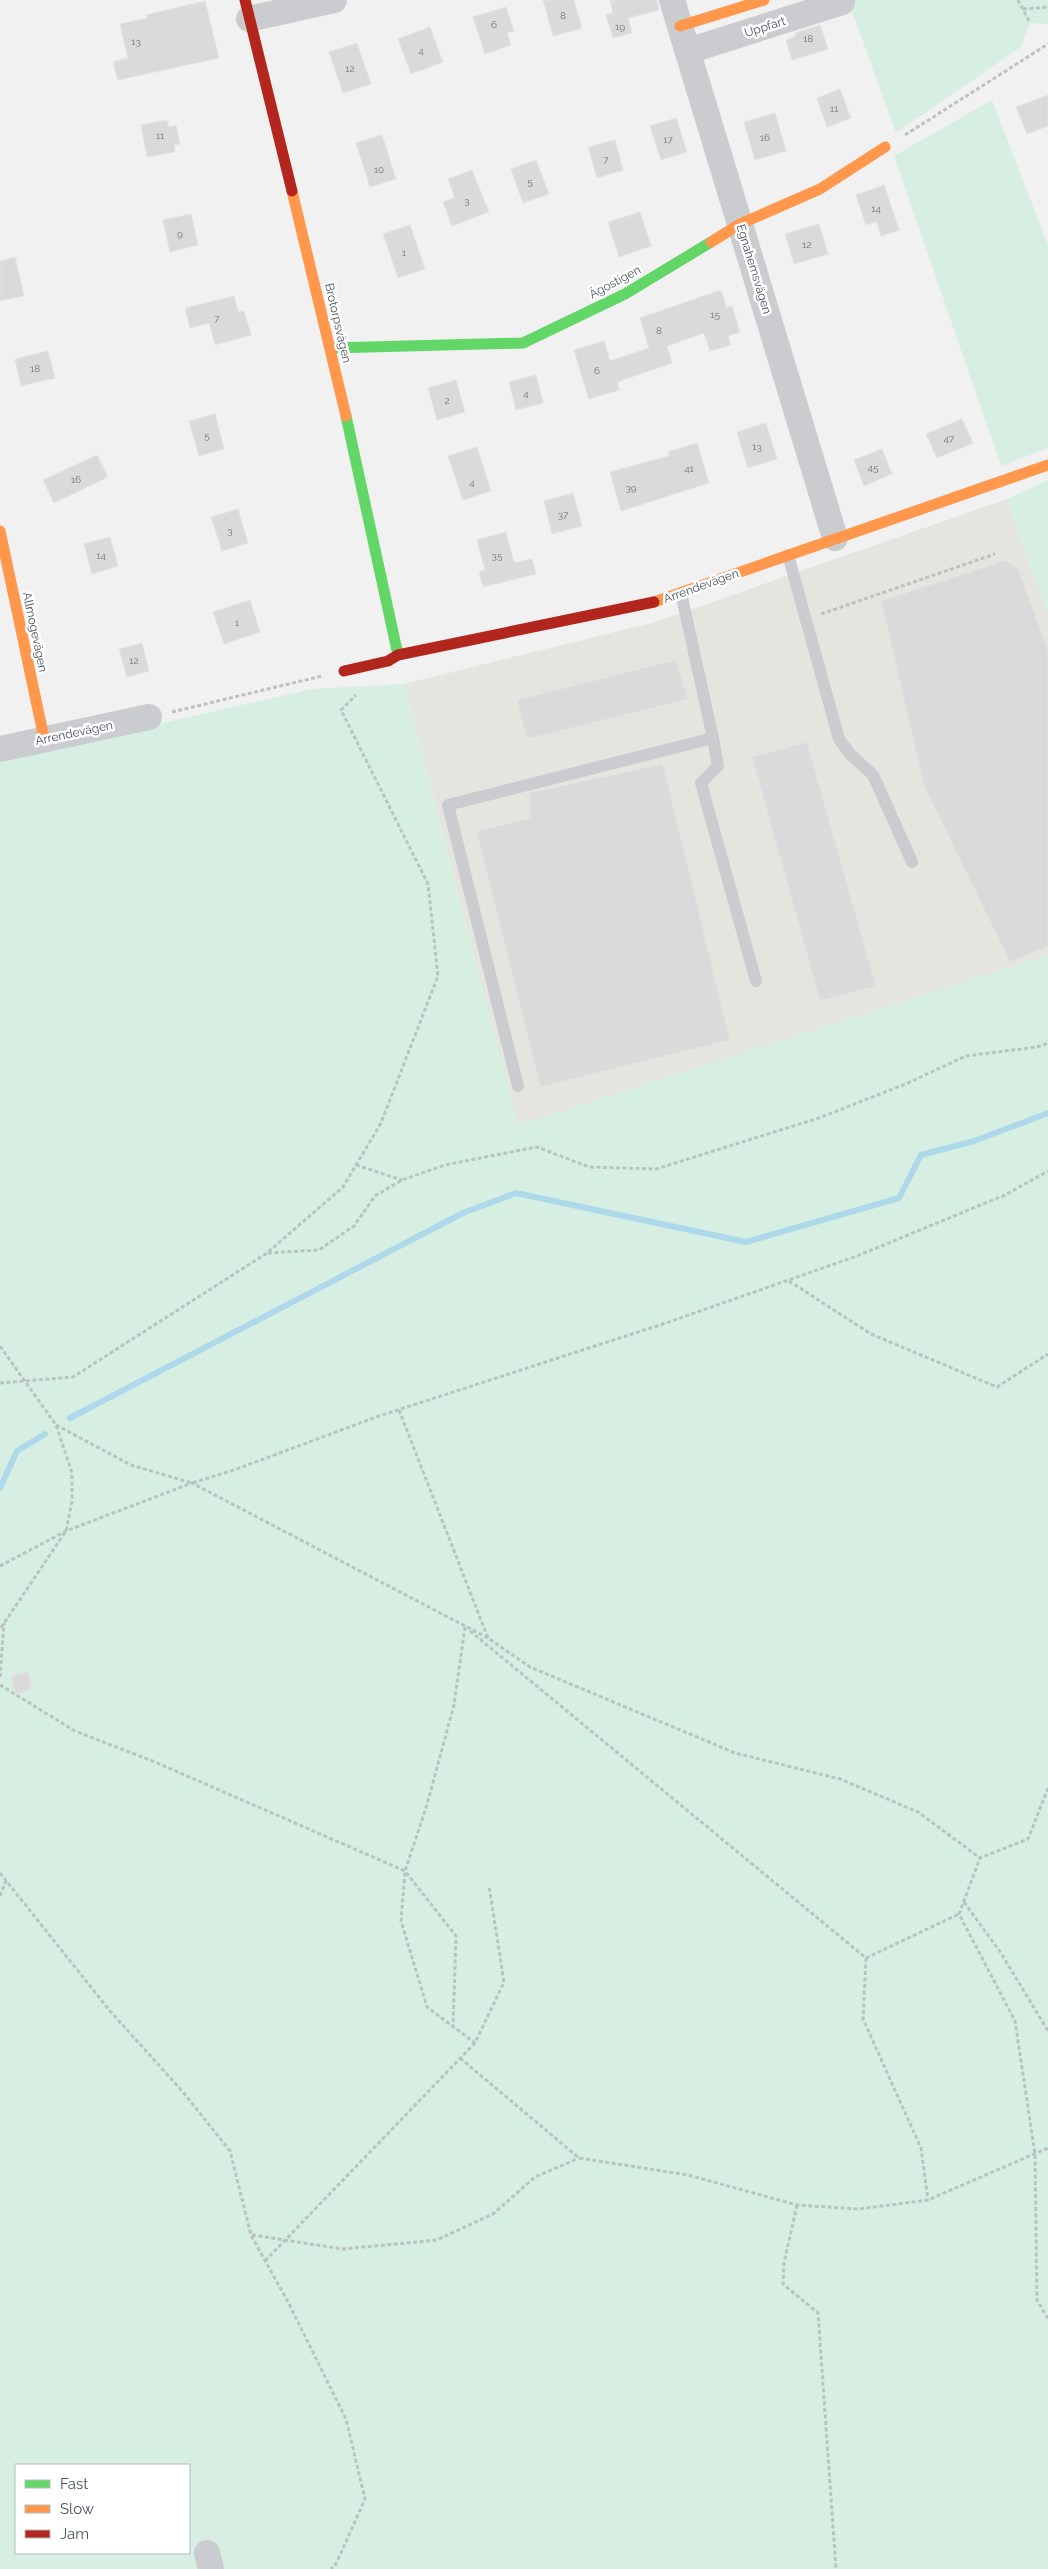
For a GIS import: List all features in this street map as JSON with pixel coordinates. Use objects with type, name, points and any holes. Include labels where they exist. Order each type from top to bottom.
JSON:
[{"type":"street","points":[[247,10],[334,0]]},
{"type":"street","name":"Egnahemsvägen","points":[[672,0],[835,538]]},
{"type":"street","name":"Uppfart","points":[[680,26],[764,0]]},
{"type":"street","name":"Uppfart","points":[[688,52],[842,2]]},
{"type":"street","name":"Brotorpsvägen","points":[[247,10],[330,348],[398,655]]},
{"type":"street","name":"Ägostigen","points":[[330,348],[523,343],[625,294],[740,224],[820,189],[886,147]]},
{"type":"street","name":"Arrendevägen","points":[[344,671],[388,661],[398,655],[659,601],[1048,465]]},
{"type":"street","name":"Allmogevägen","points":[[0,531],[44,738]]},
{"type":"street","name":"Arrendevägen","points":[[0,749],[44,738],[149,717]]},
{"type":"lane","points":[[788,555],[839,739],[850,754],[873,775],[884,794],[912,862]]},
{"type":"lane","points":[[681,593],[718,766],[701,783],[756,981]]},
{"type":"lane","points":[[518,1086],[448,805],[713,738]]},
{"type":"path","points":[[1017,0],[1030,23]]},
{"type":"path","points":[[1023,9],[1048,7]]},
{"type":"path","points":[[886,147],[1048,44]]},
{"type":"path","points":[[806,619],[995,554]]},
{"type":"path","points":[[149,717],[344,671]]},
{"type":"path","points":[[0,1383],[73,1377],[267,1253],[343,1187],[381,1123],[438,976],[428,884],[341,710],[361,689]]},
{"type":"path","points":[[267,1253],[318,1250],[354,1226],[375,1196],[402,1180],[445,1165],[537,1147],[589,1167],[656,1169],[819,1118],[966,1056],[1037,1047],[1048,1043]]},
{"type":"path","points":[[356,1165],[402,1180]]},
{"type":"path","points":[[0,1566],[66,1531],[192,1483],[234,1470],[399,1410],[654,1327],[857,1256],[1004,1196],[1048,1171]]},
{"type":"path","points":[[789,1280],[871,1334],[997,1387],[1048,1354]]},
{"type":"path","points":[[0,1346],[56,1425],[72,1473],[72,1501],[66,1531],[0,1628]]},
{"type":"path","points":[[399,1410],[488,1638]]},
{"type":"path","points":[[56,1425],[131,1466],[192,1483],[488,1638],[530,1668],[735,1754],[840,1779],[918,1812],[980,1858]]},
{"type":"path","points":[[0,1677],[4,1622]]},
{"type":"path","points":[[465,1627],[454,1705],[426,1808],[405,1871],[401,1921],[427,2007],[475,2043]]},
{"type":"path","points":[[465,1627],[866,1958]]},
{"type":"path","points":[[0,1686],[75,1731],[155,1762],[405,1871],[456,1936],[453,2026]]},
{"type":"path","points":[[866,1958],[959,1914],[980,1858],[1028,1839],[1048,1788]]},
{"type":"path","points":[[0,1873],[110,2011],[183,2092],[230,2151],[251,2235],[346,2419],[365,2499],[336,2564],[331,2569]]},
{"type":"path","points":[[0,1896],[6,1881]]},
{"type":"path","points":[[265,2261],[475,2043],[504,1982],[489,1886]]},
{"type":"path","points":[[964,1902],[1001,1953],[1048,2030]]},
{"type":"path","points":[[959,1914],[1015,2021],[1034,2154],[1037,2300],[1048,2319]]},
{"type":"path","points":[[866,1958],[863,2019],[921,2148],[928,2200]]},
{"type":"path","points":[[460,2058],[580,2158],[688,2175],[797,2205],[859,2209],[928,2200],[1048,2148]]},
{"type":"path","points":[[251,2235],[343,2249],[437,2240],[492,2214],[535,2177],[580,2158]]},
{"type":"path","points":[[797,2205],[784,2263],[783,2284],[818,2313],[836,2569]]},
{"type":"shaded area","points":[[1007,499],[1048,614],[1048,955],[518,1126],[404,684],[655,622]]},
{"type":"green space","points":[[848,0],[1048,0],[1048,24],[1030,23],[1021,47],[896,133]]},
{"type":"green space","points":[[992,100],[1048,245],[1048,448],[1001,466],[894,156]]},
{"type":"green space","points":[[1048,480],[1048,614],[1007,499]]},
{"type":"green space","points":[[404,684],[518,1125],[1048,955],[1048,2569],[0,2569],[0,760],[312,689]]},
{"type":"building","points":[[543,0],[574,0],[582,28],[553,36]]},
{"type":"building","points":[[610,0],[657,0],[659,10],[628,18],[632,33],[613,38],[606,15],[613,13]]},
{"type":"building","points":[[205,1],[219,58],[118,80],[113,62],[128,58],[120,24],[147,18],[146,15]]},
{"type":"building","points":[[506,7],[514,31],[507,33],[511,45],[485,54],[473,17]]},
{"type":"building","points":[[820,25],[828,49],[792,60],[786,40],[796,36],[795,33]]},
{"type":"building","points":[[430,27],[443,62],[411,74],[398,39]]},
{"type":"building","points":[[357,43],[371,84],[343,93],[329,52]]},
{"type":"building","points":[[840,89],[851,118],[827,127],[817,98]]},
{"type":"building","points":[[1048,95],[1048,126],[1027,134],[1016,107]]},
{"type":"building","points":[[775,113],[786,151],[755,160],[744,122]]},
{"type":"building","points":[[676,118],[687,152],[661,160],[650,126]]},
{"type":"building","points":[[167,120],[169,127],[176,125],[180,144],[174,145],[175,152],[147,157],[141,125]]},
{"type":"building","points":[[382,135],[396,179],[370,187],[356,143]]},
{"type":"building","points":[[615,140],[623,170],[597,178],[588,147]]},
{"type":"building","points":[[536,160],[549,194],[523,203],[511,169]]},
{"type":"building","points":[[472,170],[489,212],[452,226],[443,202],[455,198],[448,179]]},
{"type":"building","points":[[884,185],[899,230],[881,236],[876,221],[866,225],[856,195]]},
{"type":"building","points":[[640,212],[651,246],[619,257],[608,222]]},
{"type":"building","points":[[191,214],[198,245],[170,252],[163,220]]},
{"type":"building","points":[[819,224],[828,254],[794,264],[785,234]]},
{"type":"building","points":[[410,225],[425,269],[398,278],[383,234]]},
{"type":"building","points":[[15,257],[24,296],[0,301],[0,261]]},
{"type":"building","points":[[721,290],[727,308],[732,306],[740,332],[728,336],[731,345],[710,351],[704,333],[667,346],[672,363],[617,382],[619,390],[589,399],[574,350],[604,341],[610,361],[649,348],[640,318]]},
{"type":"building","points":[[234,296],[238,312],[244,311],[251,335],[215,345],[209,323],[190,328],[185,308]]},
{"type":"building","points":[[48,351],[55,378],[21,386],[15,359]]},
{"type":"building","points":[[536,375],[543,403],[516,410],[509,382]]},
{"type":"building","points":[[456,380],[465,412],[437,420],[428,388]]},
{"type":"building","points":[[215,414],[224,449],[199,456],[189,421]]},
{"type":"building","points":[[962,419],[973,443],[937,458],[926,434]]},
{"type":"building","points":[[766,423],[777,459],[748,468],[737,432]]},
{"type":"building","points":[[697,443],[709,483],[621,511],[610,472],[669,456],[668,452]]},
{"type":"building","points":[[477,447],[491,491],[463,500],[448,456]]},
{"type":"building","points":[[882,449],[892,474],[864,486],[854,460]]},
{"type":"building","points":[[97,455],[108,477],[54,503],[43,480]]},
{"type":"building","points":[[573,493],[582,526],[552,534],[544,501]]},
{"type":"building","points":[[238,509],[248,543],[222,551],[211,517]]},
{"type":"building","points":[[506,532],[514,563],[532,559],[536,574],[483,587],[479,572],[485,570],[477,540]]},
{"type":"building","points":[[110,537],[118,566],[92,574],[84,544]]},
{"type":"building","points":[[1006,560],[1019,570],[1048,651],[1048,946],[1010,962],[924,786],[881,601]]},
{"type":"building","points":[[250,600],[260,632],[224,644],[213,612]]},
{"type":"building","points":[[142,643],[149,671],[127,677],[119,649]]},
{"type":"building","points":[[676,660],[688,699],[527,739],[517,700]]},
{"type":"building","points":[[807,742],[876,986],[820,1001],[752,757]]},
{"type":"building","points":[[663,764],[730,1040],[540,1087],[476,831],[530,818],[529,793]]},
{"type":"building","points":[[28,1672],[32,1689],[16,1694],[11,1676]]},
{"type":"waterway","points":[[70,1418],[463,1213],[516,1193],[746,1242],[899,1198],[921,1155],[974,1141],[1048,1113]]},
{"type":"waterway","points":[[0,1488],[17,1451],[45,1434]]},
{"type":"traffic: fast","points":[[331,348],[523,343],[625,294],[711,242]]},
{"type":"traffic: fast","points":[[346,416],[398,655]]},
{"type":"traffic: slow","points":[[680,26],[764,0]]},
{"type":"traffic: slow","points":[[711,242],[740,224],[820,189],[885,147]]},
{"type":"traffic: slow","points":[[292,191],[346,416]]},
{"type":"traffic: slow","points":[[654,602],[1048,465]]},
{"type":"traffic: slow","points":[[0,531],[44,738]]},
{"type":"traffic: jam","points":[[245,0],[292,191]]},
{"type":"traffic: jam","points":[[344,671],[388,661],[398,655],[654,602]]}]
